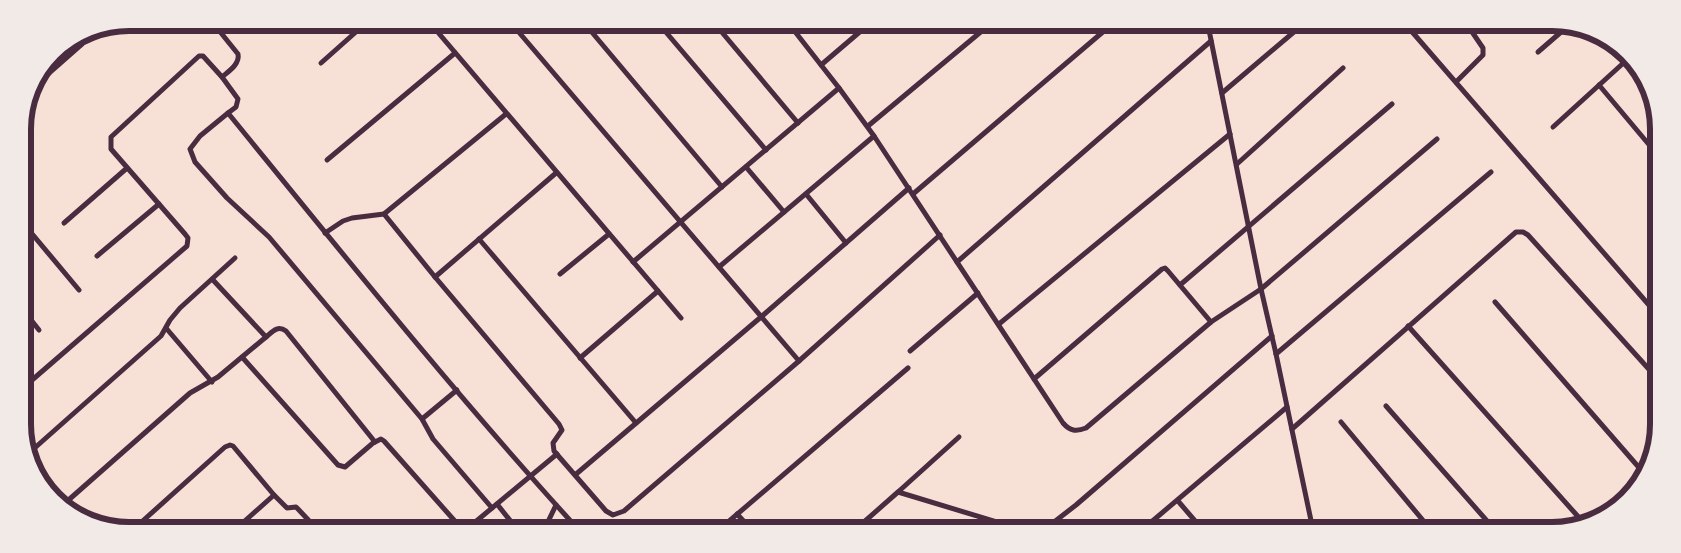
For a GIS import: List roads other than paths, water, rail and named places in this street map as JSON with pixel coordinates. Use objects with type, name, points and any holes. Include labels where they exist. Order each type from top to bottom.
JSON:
[{"type":"street","points":[[219,31],[238,54],[239,59],[222,77]]},
{"type":"street","points":[[321,63],[357,31]]},
{"type":"street","points":[[437,31],[681,318]]},
{"type":"street","points":[[518,31],[799,361]]},
{"type":"street","points":[[591,31],[722,188]]},
{"type":"street","points":[[665,31],[766,150]]},
{"type":"street","points":[[721,31],[798,123]]},
{"type":"street","points":[[794,31],[868,126],[1068,429],[1080,430],[1086,428],[1211,322],[1261,289],[1437,139]]},
{"type":"street","points":[[821,65],[861,31]]},
{"type":"street","points":[[868,126],[982,31]]},
{"type":"street","points":[[913,194],[1104,31]]},
{"type":"street","points":[[1210,31],[1261,289],[1311,522]]},
{"type":"street","points":[[1222,93],[1294,31]]},
{"type":"street","points":[[1411,31],[1650,305]]},
{"type":"street","points":[[1456,82],[1483,55],[1483,48],[1471,31]]},
{"type":"street","points":[[1538,52],[1561,32]]},
{"type":"street","points":[[957,262],[1211,41]]},
{"type":"street","points":[[51,71],[82,44]]},
{"type":"street","points":[[328,160],[455,53]]},
{"type":"street","points":[[31,380],[185,249],[188,242],[185,234],[111,149],[111,137],[198,56],[203,56],[238,99],[236,107],[194,142],[190,150],[195,162],[227,198],[269,237],[422,419],[432,438],[510,522]]},
{"type":"street","points":[[1553,127],[1623,63]]},
{"type":"street","points":[[1237,164],[1343,68]]},
{"type":"street","points":[[1599,85],[1650,147]]},
{"type":"street","points":[[633,262],[839,88]]},
{"type":"street","points":[[1180,285],[1392,104]]},
{"type":"street","points":[[228,113],[325,233],[530,477],[572,522]]},
{"type":"street","points":[[325,233],[343,220],[384,214],[506,114]]},
{"type":"street","points":[[999,324],[1230,134]]},
{"type":"street","points":[[719,267],[874,136]]},
{"type":"street","points":[[746,167],[784,212]]},
{"type":"street","points":[[64,224],[127,168]]},
{"type":"street","points":[[1276,354],[1491,172]]},
{"type":"street","points":[[435,277],[556,173]]},
{"type":"street","points":[[576,475],[909,188]]},
{"type":"street","points":[[806,194],[846,244]]},
{"type":"street","points":[[96,256],[160,204]]},
{"type":"street","points":[[384,214],[559,424],[562,430],[552,443],[552,447],[606,511],[613,515],[624,511],[799,361],[940,236]]},
{"type":"street","points":[[1292,429],[1516,232],[1523,232],[1528,235],[1650,370]]},
{"type":"street","points":[[31,233],[79,290]]},
{"type":"street","points":[[560,274],[608,234]]},
{"type":"street","points":[[479,239],[636,423]]},
{"type":"street","points":[[35,449],[161,336],[170,320],[180,308],[235,258]]},
{"type":"street","points":[[1034,379],[1158,271],[1165,268],[1211,322]]},
{"type":"street","points":[[212,280],[266,337]]},
{"type":"street","points":[[580,358],[658,291]]},
{"type":"street","points":[[910,351],[978,293]]},
{"type":"street","points":[[1495,302],[1639,468]]},
{"type":"street","points":[[31,320],[39,330]]},
{"type":"street","points":[[1408,326],[1579,517]]},
{"type":"street","points":[[166,328],[212,382]]},
{"type":"street","points":[[69,500],[190,393],[212,382],[277,328],[286,331],[375,442]]},
{"type":"street","points":[[1054,522],[1272,336]]},
{"type":"street","points":[[242,357],[338,465],[345,467],[381,439],[456,522]]},
{"type":"street","points":[[727,522],[908,368]]},
{"type":"street","points":[[422,419],[458,390]]},
{"type":"street","points":[[1386,406],[1489,522]]},
{"type":"street","points":[[1152,522],[1287,407]]},
{"type":"street","points":[[1341,422],[1424,522]]},
{"type":"street","points":[[864,522],[959,437]]},
{"type":"street","points":[[142,522],[225,447],[230,445],[233,446],[287,508],[298,508],[310,522]]},
{"type":"street","points":[[475,522],[557,454]]},
{"type":"street","points":[[898,492],[997,522]]},
{"type":"street","points":[[244,522],[274,495]]},
{"type":"street","points":[[1178,501],[1196,522]]},
{"type":"street","points":[[548,522],[556,505]]},
{"type":"street","points":[[737,514],[744,522]]}]
